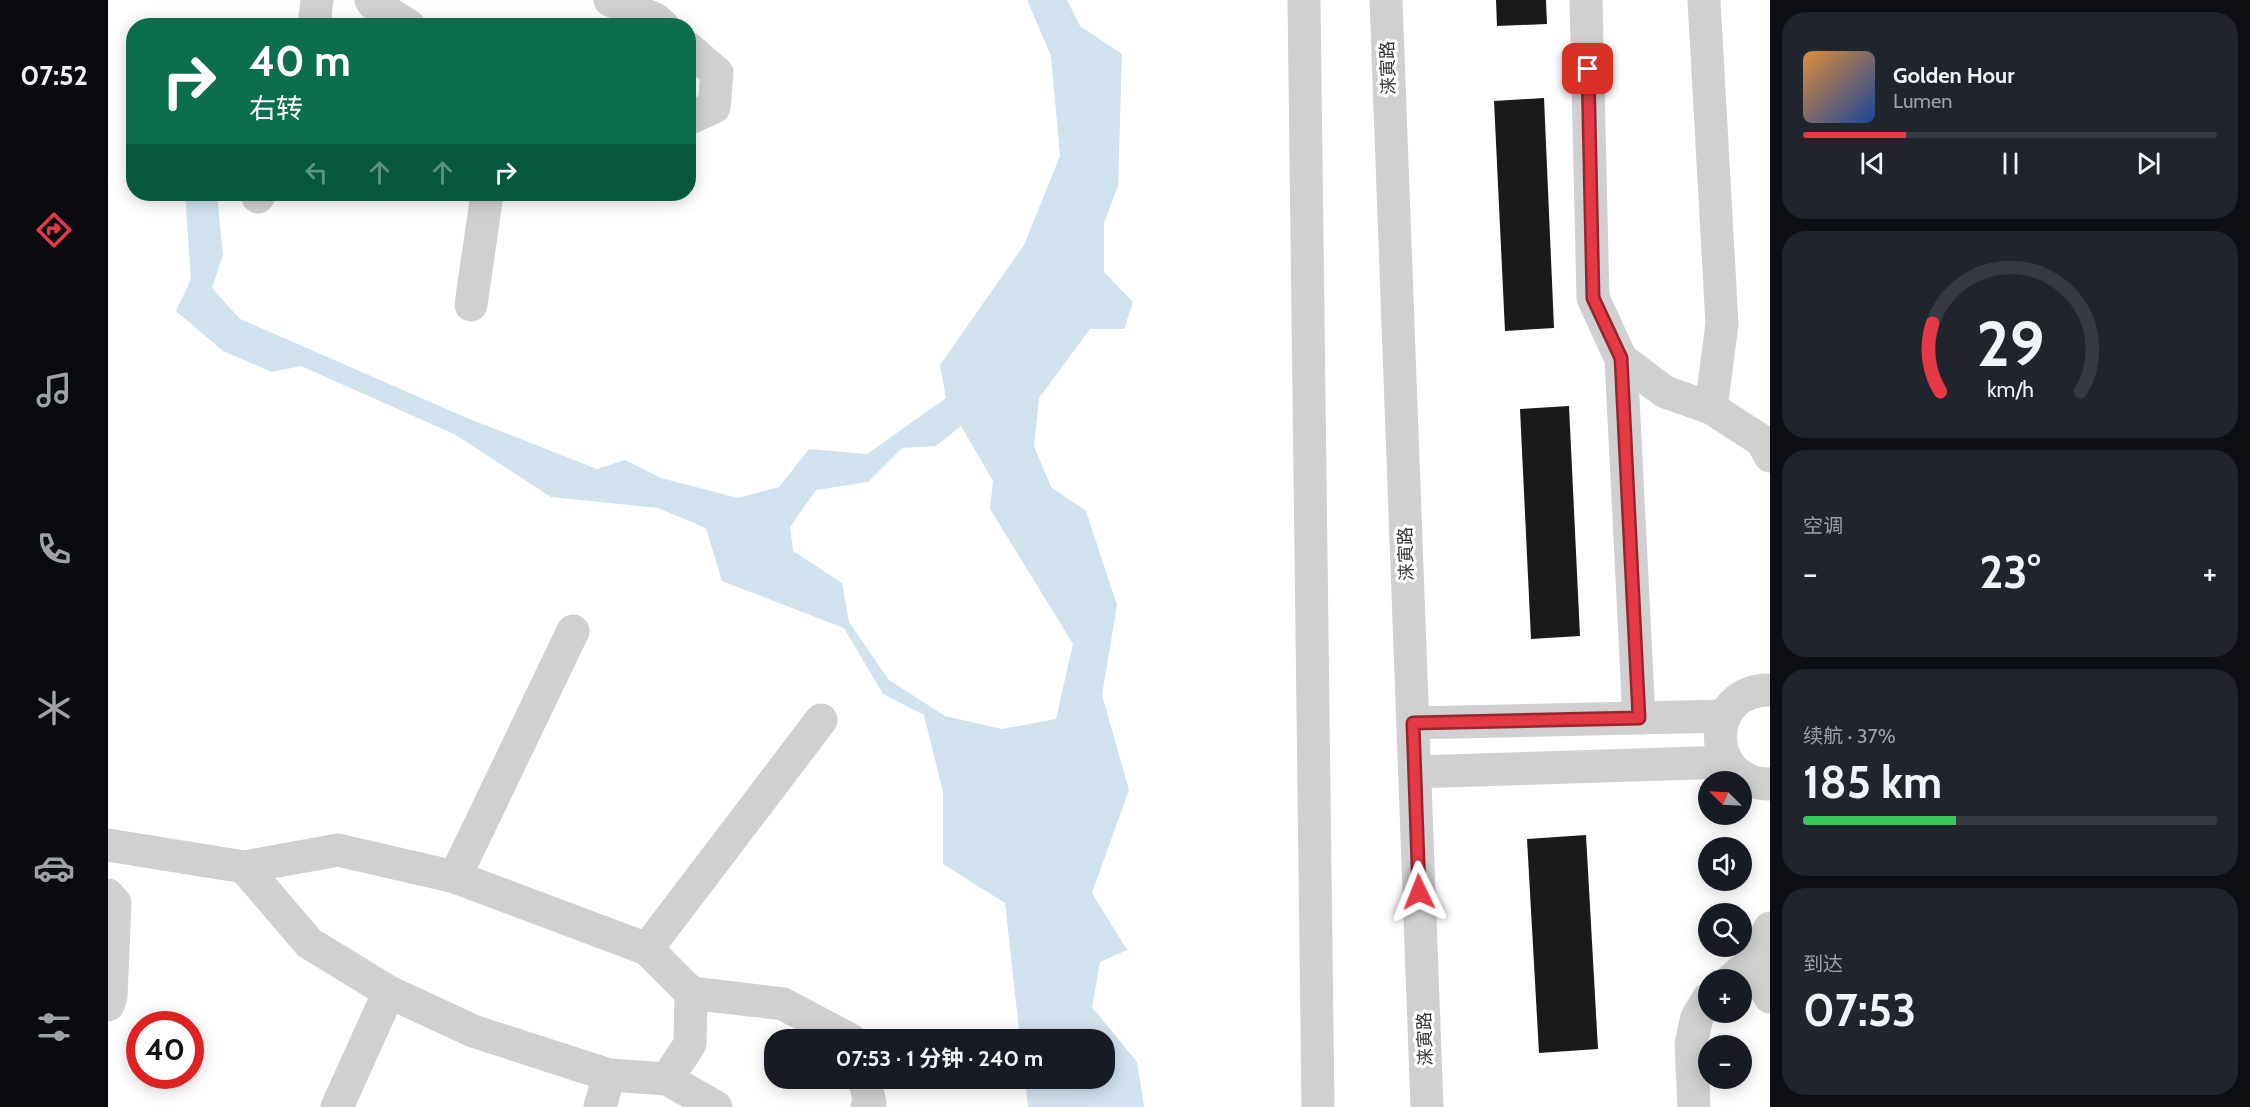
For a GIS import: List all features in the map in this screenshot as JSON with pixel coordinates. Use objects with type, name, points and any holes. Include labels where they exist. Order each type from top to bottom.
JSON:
[{"type":"street","points":[[315,18],[317,0]]},
{"type":"street","points":[[371,0],[396,18]]},
{"type":"street","points":[[610,0],[653,18]]},
{"type":"street","points":[[1304,0],[1318,1107]]},
{"type":"street","name":"涞寅路","points":[[1386,0],[1427,1107]]},
{"type":"street","points":[[1586,0],[1593,298],[1621,358],[1639,718]]},
{"type":"street","points":[[1704,0],[1722,324],[1711,408]]},
{"type":"street","points":[[696,55],[717,73],[714,107],[696,115]]},
{"type":"street","points":[[471,305],[486,201]]},
{"type":"street","points":[[1621,358],[1665,392],[1711,408],[1762,441],[1770,456]]},
{"type":"street","points":[[455,877],[573,631]]},
{"type":"street","points":[[1770,690],[1746,694],[1733,704],[1725,716],[1720,731],[1721,747],[1727,762],[1738,774],[1752,782],[1770,784]]},
{"type":"street","points":[[1413,723],[1725,716]]},
{"type":"street","points":[[647,949],[821,720]]},
{"type":"street","points":[[1415,772],[1727,762]]},
{"type":"street","points":[[108,845],[244,867],[338,850],[455,877],[647,949],[691,993],[783,1005],[830,1029]]},
{"type":"street","points":[[244,867],[309,943],[389,992],[473,1031],[609,1075],[667,1080],[717,1107]]},
{"type":"street","points":[[108,895],[115,903],[111,997],[108,1005]]},
{"type":"street","points":[[1742,969],[1770,928]]},
{"type":"street","points":[[1752,981],[1770,997]]},
{"type":"street","points":[[338,1107],[389,992]]},
{"type":"street","points":[[667,1080],[690,1044],[691,993]]},
{"type":"street","points":[[1694,1107],[1691,1044],[1698,1015]]},
{"type":"street","points":[[600,1107],[609,1075]]},
{"type":"street","points":[[867,1089],[870,1103],[867,1107]]},
{"type":"water","points":[[1027,0],[1067,0],[1080,26],[1122,54],[1118,186],[1104,223],[1104,272],[1133,302],[1124,329],[1090,329],[1039,398],[1034,446],[1051,487],[1086,511],[1117,605],[1102,695],[1129,790],[1092,893],[1127,950],[1100,962],[1092,1007],[1110,1029],[1019,1029],[1005,903],[943,864],[943,792],[924,715],[883,694],[844,628],[722,581],[706,528],[658,508],[551,497],[454,434],[301,366],[272,372],[223,351],[176,311],[191,279],[185,201],[218,201],[223,255],[212,288],[240,319],[467,418],[597,469],[625,460],[661,478],[738,498],[779,487],[809,449],[867,454],[946,398],[940,365],[1024,245],[1060,156],[1051,56]],"holes":[[[961,426],[993,481],[990,509],[1073,644],[1056,719],[1002,729],[945,716],[889,680],[849,622],[842,583],[793,551],[790,527],[816,490],[868,482],[902,448],[936,446]]]},
{"type":"water","points":[[1115,1035],[1137,1062],[1144,1107],[1028,1107],[1026,1089],[1115,1089]]},
{"type":"building","points":[[1496,0],[1546,0],[1547,24],[1497,26]]},
{"type":"building","points":[[1544,98],[1554,328],[1505,331],[1494,101]]},
{"type":"building","points":[[1569,406],[1580,636],[1531,639],[1520,409]]},
{"type":"building","points":[[1586,835],[1598,1049],[1539,1053],[1527,839]]},
{"type":"route","points":[[1419,892],[1413,723],[1639,718],[1621,358],[1593,298],[1588,69]]}]
